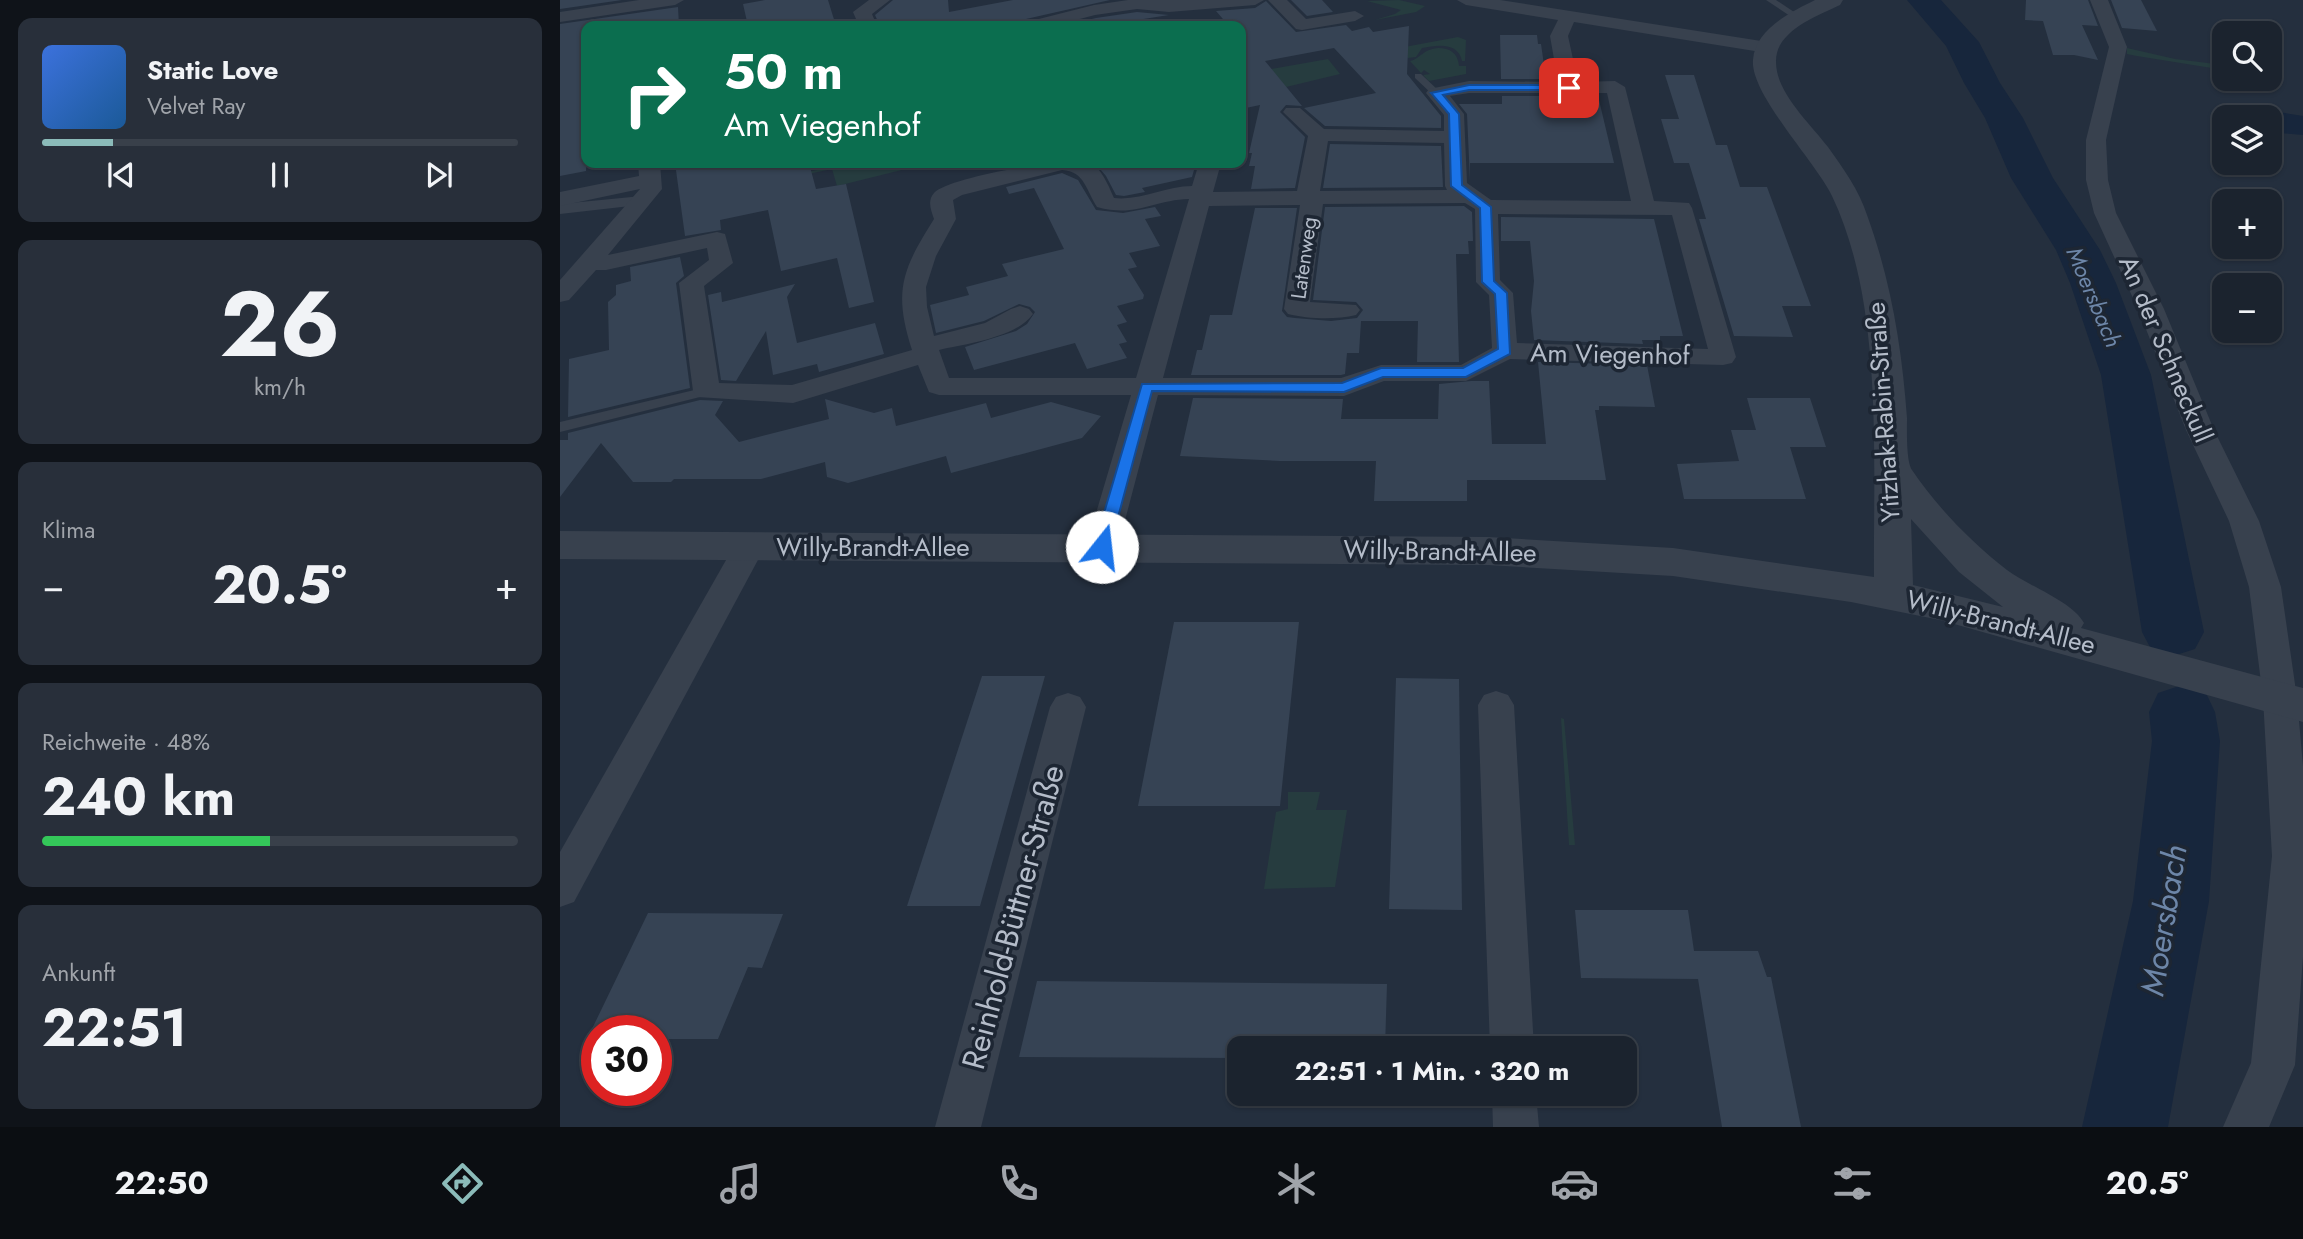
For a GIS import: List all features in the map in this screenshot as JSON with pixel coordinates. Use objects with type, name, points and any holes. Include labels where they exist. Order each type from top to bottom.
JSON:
[{"type":"street","points":[[560,18],[638,3],[675,0]]},
{"type":"street","points":[[866,21],[862,12],[881,0]]},
{"type":"street","points":[[1063,0],[1074,16]]},
{"type":"street","points":[[1054,21],[1139,2],[1169,7],[1255,0]]},
{"type":"street","points":[[1277,0],[1302,25],[1355,16]]},
{"type":"street","points":[[1466,0],[1767,47],[1778,33],[1832,0]]},
{"type":"street","name":"An der Schneckull","points":[[2099,0],[2119,54],[2102,107],[2096,141],[2097,180],[2105,213],[2151,309],[2200,430],[2244,522],[2265,587],[2291,702],[2291,856],[2273,1065],[2246,1127]]},
{"type":"street","points":[[1130,21],[1139,2]]},
{"type":"street","points":[[636,21],[638,3]]},
{"type":"street","points":[[1568,17],[1559,36],[1569,88]]},
{"type":"street","name":"Yitzhak-Rabin-Straße","points":[[1767,47],[1764,66],[1773,89],[1843,190],[1862,238],[1878,310],[1891,469],[1894,595]]},
{"type":"street","points":[[1436,93],[1469,88],[1615,87],[1644,208]]},
{"type":"street","points":[[1436,93],[1454,114],[1456,186],[1479,202],[1488,282],[1501,293],[1505,351]]},
{"type":"street","points":[[1293,112],[1319,135],[1454,136]]},
{"type":"street","points":[[1309,199],[1319,135]]},
{"type":"street","name":"Latenweg","points":[[926,350],[912,294],[927,248],[945,219],[941,205],[943,197],[954,190],[1045,168]]},
{"type":"street","name":"Latenweg","points":[[1085,168],[1105,202],[1117,206],[1135,205],[1174,194],[1479,202]]},
{"type":"street","points":[[1102,547],[1208,168]]},
{"type":"street","points":[[560,199],[647,181]]},
{"type":"street","points":[[560,209],[647,181]]},
{"type":"street","points":[[560,295],[590,262],[647,181]]},
{"type":"street","name":"Latenweg","points":[[1309,199],[1297,309],[1347,310]]},
{"type":"street","name":"Am Viegenhof","points":[[926,350],[939,386],[1344,387],[1381,373],[1466,373],[1505,351],[1723,356],[1681,208],[1479,202]]},
{"type":"street","points":[[590,262],[606,263],[717,239],[721,263],[691,283],[707,391],[793,394],[994,328],[1020,314]]},
{"type":"street","points":[[1891,469],[1938,528],[1987,574],[2020,598],[2111,650]]},
{"type":"street","name":"Willy-Brandt-Allee","points":[[560,545],[1102,547],[1558,553],[1740,570],[1894,595],[2001,620],[2291,702]]},
{"type":"street","points":[[560,889],[750,547]]},
{"type":"street","points":[[1496,705],[1511,1036]]},
{"type":"street","name":"Reinhold-Büttner-Straße","points":[[958,1127],[1068,707]]},
{"type":"street","points":[[1515,1106],[1516,1127]]},
{"type":"lane","points":[[1770,0],[1799,18]]},
{"type":"lane","points":[[1419,76],[1436,93]]},
{"type":"lane","points":[[560,427],[707,391]]},
{"type":"green space","points":[[1399,0],[1425,6],[1416,12],[1375,20],[1401,10],[1367,1]]},
{"type":"green space","points":[[1458,37],[1466,40],[1465,61],[1462,61],[1456,51],[1446,46],[1422,48],[1416,57],[1408,58],[1399,48]]},
{"type":"green space","points":[[1438,48],[1453,52],[1459,66],[1466,66],[1466,74],[1429,81],[1423,75],[1430,74],[1424,70],[1421,73],[1410,61],[1428,50]]},
{"type":"green space","points":[[2127,48],[2175,59],[2212,64],[2212,68],[2127,54]]},
{"type":"green space","points":[[1328,59],[1340,74],[1282,88],[1266,70]]},
{"type":"green space","points":[[826,168],[910,168],[837,186],[832,169],[747,187],[748,184]]},
{"type":"green space","points":[[1561,718],[1564,719],[1575,845],[1569,845]]},
{"type":"green space","points":[[1288,792],[1320,792],[1316,810],[1347,810],[1335,887],[1264,889],[1276,812],[1288,809]]},
{"type":"water","points":[[2282,112],[2303,116],[2303,135],[2282,133]]},
{"type":"building","points":[[560,0],[622,0],[560,9]]},
{"type":"building","points":[[765,0],[828,0],[834,21],[747,21],[743,4]]},
{"type":"building","points":[[893,0],[948,0],[949,12],[1013,0],[1110,0],[1025,21],[878,21],[875,15]]},
{"type":"building","points":[[1291,0],[1322,0],[1333,12],[1307,16]]},
{"type":"building","points":[[2026,0],[2088,0],[2098,26],[2082,25],[2098,60],[2074,55],[2053,55],[2043,21],[2025,20]]},
{"type":"building","points":[[2111,0],[2141,0],[2157,31],[2122,28]]},
{"type":"building","points":[[1266,1],[1296,32],[1346,25],[1352,31],[1369,27],[1373,32],[1409,26],[1407,74],[1441,116],[1441,128],[1325,126],[1304,108],[1376,93],[1334,48],[1265,61],[1302,106],[1286,105],[1280,112],[1305,137],[1295,188],[1251,189],[1255,166],[1249,166],[1252,153],[1249,153],[1260,105],[1246,108],[1246,21],[1225,21],[1216,11],[1255,8]]},
{"type":"building","points":[[678,7],[679,21],[581,21],[581,168],[586,168],[586,171],[560,176],[560,24]]},
{"type":"building","points":[[1137,12],[1169,15],[1131,21],[1083,21]]},
{"type":"building","points":[[1500,35],[1537,35],[1538,44],[1541,44],[1546,79],[1501,79]]},
{"type":"building","points":[[1665,75],[1694,75],[1716,145],[1727,145],[1740,187],[1767,187],[1811,306],[1782,306],[1793,337],[1734,336],[1699,219],[1706,219],[1689,163],[1674,163],[1661,119],[1679,119]]},
{"type":"building","points":[[1502,96],[1598,96],[1614,163],[1470,163],[1470,181],[1467,114],[1459,104],[1502,104]]},
{"type":"building","points":[[1330,144],[1441,146],[1443,187],[1323,188]]},
{"type":"building","points":[[676,168],[810,168],[816,189],[846,184],[874,302],[849,308],[837,258],[781,271],[768,210],[720,220],[721,230],[685,236]]},
{"type":"building","points":[[1099,168],[1195,168],[1192,177],[1142,188],[1145,192],[1124,196],[1116,195]]},
{"type":"building","points":[[1062,173],[1078,180],[1096,210],[1123,213],[1155,207],[1161,216],[1145,219],[1160,246],[1129,253],[1137,267],[1128,269],[1144,295],[1143,299],[1117,306],[1127,322],[1117,325],[1127,342],[1119,344],[1127,358],[1087,369],[1075,343],[974,370],[965,347],[1016,331],[1027,324],[1035,312],[1030,307],[1019,304],[984,321],[936,333],[930,305],[969,295],[966,287],[1008,276],[1002,264],[1064,249],[1034,188],[1009,194],[1006,187]]},
{"type":"building","points":[[1464,206],[1472,212],[1473,241],[1468,241],[1469,254],[1456,254],[1459,362],[1417,362],[1418,321],[1361,321],[1359,353],[1347,353],[1345,374],[1191,375],[1197,350],[1202,350],[1210,315],[1232,315],[1255,208],[1297,208],[1282,311],[1287,317],[1331,321],[1357,318],[1363,310],[1356,302],[1313,300],[1325,207]]},
{"type":"building","points":[[1501,217],[1654,219],[1683,336],[1660,336],[1660,340],[1642,340],[1643,344],[1534,340],[1531,311],[1534,281],[1530,241],[1501,241]]},
{"type":"building","points":[[680,257],[684,276],[676,283],[690,388],[568,417],[569,359],[609,350],[608,302],[616,295],[616,285],[631,281],[630,267]]},
{"type":"building","points":[[795,284],[787,297],[797,343],[875,323],[884,354],[819,372],[817,364],[773,375],[766,331],[736,381],[721,380],[708,295],[721,292],[722,302]]},
{"type":"building","points":[[1538,362],[1647,365],[1655,407],[1599,406],[1599,410],[1595,410],[1606,480],[1467,480],[1467,501],[1374,501],[1376,461],[1280,461],[1180,456],[1193,398],[1343,399],[1341,419],[1438,419],[1439,384],[1471,381],[1489,381],[1492,444],[1546,444]]},
{"type":"building","points":[[1747,398],[1810,398],[1826,447],[1790,447],[1806,499],[1684,499],[1677,464],[1739,461],[1731,430],[1756,430]]},
{"type":"building","points":[[825,399],[874,413],[892,408],[896,426],[986,403],[991,418],[1051,402],[1101,416],[1082,438],[951,473],[946,456],[848,483],[827,477],[825,462],[761,479],[633,482],[601,443],[560,497],[560,440],[568,440],[568,433],[700,400],[723,401],[715,415],[739,442],[829,419]]},
{"type":"building","points":[[1174,622],[1299,622],[1280,806],[1138,806]]},
{"type":"building","points":[[982,676],[1045,676],[980,906],[907,906]]},
{"type":"building","points":[[1396,678],[1459,679],[1462,910],[1389,909]]},
{"type":"building","points":[[1575,910],[1688,910],[1694,951],[1758,951],[1767,977],[1771,977],[1801,1127],[1722,1127],[1698,979],[1581,978]]},
{"type":"building","points":[[648,913],[783,914],[762,968],[748,967],[718,1039],[672,1039],[672,1015],[599,1015]]},
{"type":"building","points":[[1037,981],[1387,984],[1385,1036],[1227,1036],[1227,1058],[1019,1057]]},
{"type":"waterway","name":"Moersbach","points":[[1923,0],[1962,42],[1982,83],[2004,118],[2032,178],[2078,250],[2093,283],[2126,375],[2173,632]]},
{"type":"waterway","name":"Moersbach","points":[[2125,1127],[2171,901],[2186,741],[2182,712]]},
{"type":"route","points":[[1102,547],[1146,387],[1344,387],[1381,373],[1466,373],[1505,351],[1501,293],[1488,282],[1486,207],[1456,186],[1454,114],[1436,93],[1469,88],[1569,88]]}]
